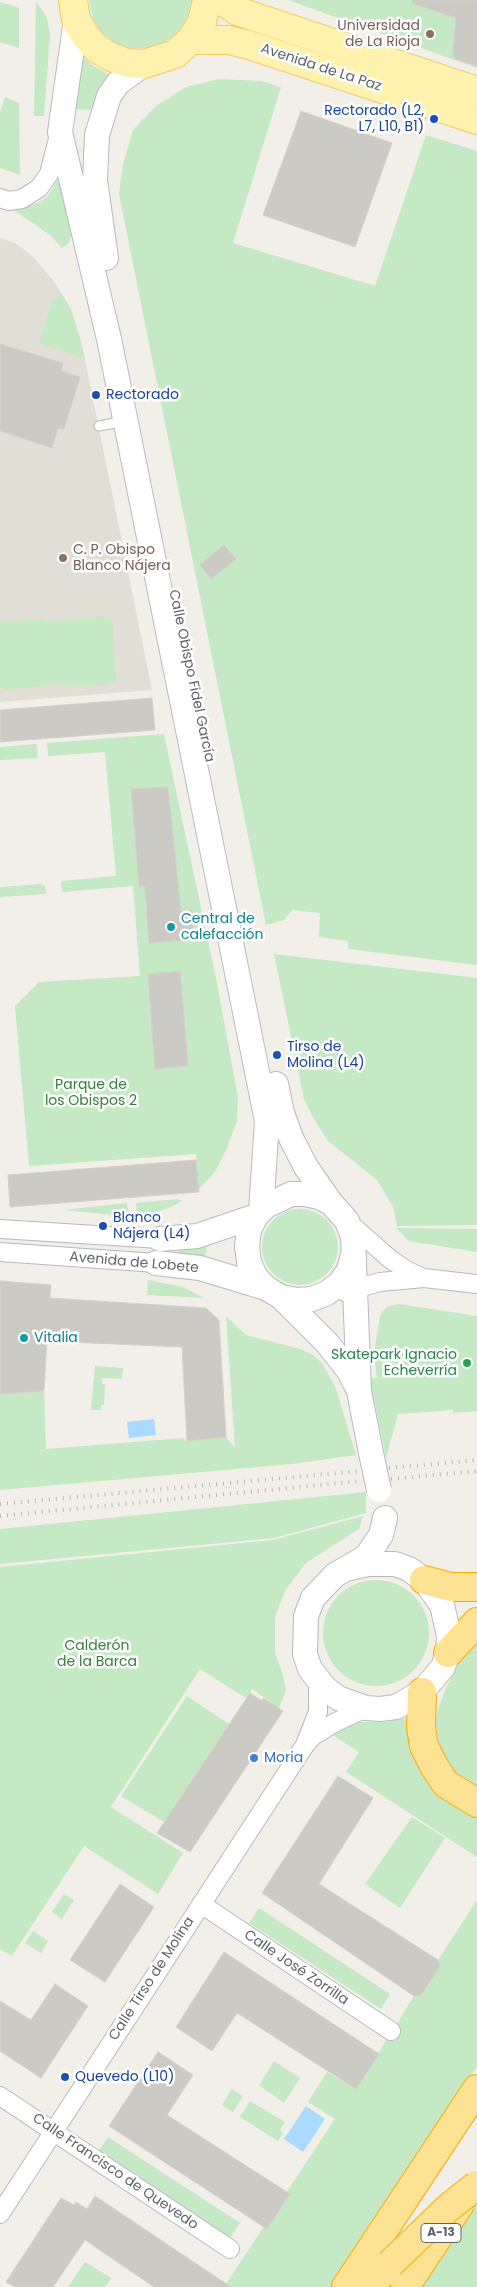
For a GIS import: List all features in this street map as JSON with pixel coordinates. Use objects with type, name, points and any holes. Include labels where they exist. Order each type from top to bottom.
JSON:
[{"type":"highway","points":[[417,1575],[451,1587],[477,1587]]},
{"type":"highway","points":[[448,1653],[477,1622]]},
{"type":"highway","points":[[422,1692],[421,1727],[424,1746],[446,1784],[477,1803]]},
{"type":"highway","points":[[346,2287],[477,2089]]},
{"type":"highway","name":"A-13","points":[[405,2287],[477,2178]]},
{"type":"highway","points":[[370,2287],[390,2264],[448,2208],[477,2186]]},
{"type":"main road","points":[[71,7],[84,35],[96,48],[111,57],[127,62],[144,64],[175,54],[191,40],[202,22],[207,0]]},
{"type":"main road","name":"Avenida de La Paz","points":[[221,0],[237,11],[477,91]]},
{"type":"main road","points":[[60,132],[71,7]]},
{"type":"main road","name":"Avenida de La Paz","points":[[191,40],[229,40],[249,44],[477,120]]},
{"type":"main road","name":"Calle Obispo Fidel García","points":[[144,64],[118,82],[109,96],[97,134],[95,180],[101,231],[282,1113],[291,1138],[306,1167],[331,1203]]},
{"type":"main road","name":"Calle Obispo Fidel García","points":[[60,132],[83,225],[126,421],[267,1121],[259,1214]]},
{"type":"main road","points":[[291,1194],[305,1194],[331,1203],[347,1221],[353,1237],[359,1391],[349,1371],[327,1343],[255,1276],[249,1262],[248,1238],[259,1214],[278,1199],[291,1194]]},
{"type":"main road","name":"Avenida de Lobete","points":[[160,1239],[197,1236],[259,1214]]},
{"type":"main road","points":[[273,1292],[296,1300],[312,1299],[327,1294],[340,1284],[349,1270],[353,1255]]},
{"type":"main road","name":"Avenida de Lobete","points":[[156,1263],[200,1268],[273,1292]]},
{"type":"main road","name":"Calle Tirso de Molina","points":[[359,1391],[385,1518],[417,1575],[442,1605],[449,1636],[448,1653],[438,1676],[422,1692],[396,1707],[366,1708],[338,1698],[318,1680],[310,1669],[306,1654],[306,1616],[313,1598],[324,1585],[335,1575],[359,1563],[371,1552],[381,1535],[385,1518]]},
{"type":"main road","name":"Calle Tirso de Molina","points":[[350,1568],[367,1564],[395,1564],[417,1575]]},
{"type":"street","points":[[4,199],[22,199],[39,188],[49,174],[60,132]]},
{"type":"street","points":[[347,1221],[390,1259],[406,1270],[424,1278]]},
{"type":"street","name":"Avenida de Lobete","points":[[0,1228],[160,1239]]},
{"type":"street","name":"Avenida de Lobete","points":[[0,1252],[156,1263]]},
{"type":"street","points":[[327,1294],[355,1291],[380,1282],[424,1278],[477,1284]]},
{"type":"street","name":"Calle Tirso de Molina","points":[[0,2214],[305,1744],[318,1712],[318,1680]]},
{"type":"street","name":"Calle Tirso de Molina","points":[[305,1744],[313,1736],[334,1722],[366,1708]]},
{"type":"street","name":"Calle José Zorrilla","points":[[201,1904],[391,2031]]},
{"type":"street","name":"Calle Francisco de Quevedo","points":[[0,2096],[230,2249]]},
{"type":"lane","points":[[99,426],[126,421]]},
{"type":"shaded area","name":"C. P. Obispo Blanco Nájera","points":[[0,238],[15,243],[32,256],[53,280],[71,309],[81,340],[152,690],[0,702]]},
{"type":"green space","points":[[89,0],[192,0],[187,18],[177,33],[163,43],[146,48],[129,48],[114,42],[102,32],[93,19]]},
{"type":"green space","name":"Universidad de La Rioja","points":[[288,0],[477,0],[477,68]]},
{"type":"green space","points":[[36,1],[47,18],[50,35],[44,116],[34,116]]},
{"type":"green space","points":[[0,2],[19,8],[19,48],[0,42]]},
{"type":"green space","points":[[81,56],[112,76],[91,110],[76,109]]},
{"type":"green space","points":[[219,79],[261,81],[281,87],[233,243],[375,286],[426,135],[477,151],[477,965],[348,949],[348,941],[319,937],[320,913],[292,910],[284,920],[266,925],[119,194],[123,164],[133,130],[156,106],[186,87]]},
{"type":"green space","points":[[5,97],[19,103],[20,175],[0,168],[0,113]]},
{"type":"green space","points":[[59,178],[71,235],[69,243],[62,248],[51,236],[14,210],[38,203],[47,197]]},
{"type":"green space","points":[[61,293],[71,309],[85,358],[39,343],[51,304]]},
{"type":"green space","points":[[105,616],[105,618],[112,618],[116,681],[109,682],[109,684],[65,687],[64,684],[4,690],[4,688],[0,688],[0,622],[45,619],[45,622]]},
{"type":"green space","name":"Parque de los Obispos 2","points":[[164,734],[217,983],[238,1098],[237,1121],[227,1148],[215,1172],[199,1189],[196,1154],[29,1166],[15,1006],[39,982],[140,976],[133,886],[62,892],[61,881],[116,876],[105,752],[48,756],[47,743]],"holes":[[[168,787],[178,884],[139,887],[131,790]],[[180,971],[188,1066],[156,1069],[148,974]]]},
{"type":"green space","points":[[37,744],[38,758],[0,760],[0,747]]},
{"type":"green space","points":[[42,884],[45,886],[46,894],[0,897],[0,887]]},
{"type":"green space","points":[[274,954],[477,978],[477,1225],[397,1226],[393,1207],[377,1180],[328,1141],[304,1099]]},
{"type":"green space","points":[[178,1199],[182,1201],[169,1208],[146,1215],[137,1215],[136,1203]]},
{"type":"green space","points":[[127,1203],[128,1214],[125,1216],[63,1210]]},
{"type":"green space","points":[[300,1209],[315,1212],[327,1220],[335,1232],[338,1247],[335,1262],[327,1274],[315,1282],[300,1285],[285,1282],[273,1274],[265,1262],[262,1247],[265,1232],[273,1220],[285,1212]]},
{"type":"green space","points":[[396,1228],[477,1229],[477,1252],[409,1241]]},
{"type":"green space","points":[[207,1241],[206,1259],[179,1254],[179,1246]]},
{"type":"green space","points":[[148,1280],[183,1287],[204,1298],[147,1295]]},
{"type":"green space","points":[[399,1304],[477,1316],[477,1411],[453,1413],[453,1410],[398,1414],[386,1458],[370,1379],[377,1378],[374,1354],[380,1315],[388,1306]]},
{"type":"green space","points":[[226,1316],[246,1335],[300,1349],[313,1355],[322,1363],[335,1386],[356,1455],[292,1464],[0,1490],[0,1394],[44,1391],[46,1449],[183,1438],[187,1441],[226,1437],[235,1448]]},
{"type":"green space","points":[[95,1366],[123,1368],[122,1379],[102,1378],[102,1384],[105,1384],[104,1405],[101,1405],[101,1410],[91,1410]]},
{"type":"green space","points":[[366,1492],[366,1513],[274,1538],[0,1564],[0,1529]]},
{"type":"green space","name":"Calderón de la Barca","points":[[363,1516],[359,1529],[306,1563],[286,1589],[275,1617],[275,1653],[286,1690],[279,1708],[252,1689],[246,1698],[200,1669],[111,1807],[183,1853],[158,1894],[84,1846],[12,1956],[0,1949],[0,1567],[273,1540]]},
{"type":"green space","points":[[376,1580],[396,1584],[413,1596],[425,1613],[429,1633],[425,1653],[413,1670],[396,1682],[376,1686],[356,1682],[339,1670],[327,1653],[323,1633],[327,1613],[339,1596],[356,1584]]},
{"type":"green space","points":[[477,1639],[477,1791],[453,1773],[440,1748],[436,1724],[437,1712],[446,1688],[463,1655]]},
{"type":"green space","points":[[187,1696],[229,1724],[164,1822],[121,1796]]},
{"type":"green space","points":[[406,1718],[410,1739],[477,1814],[477,1857],[346,1772],[359,1752],[333,1735],[355,1722],[387,1722]]},
{"type":"green space","points":[[412,1817],[445,1838],[400,1908],[365,1884]]},
{"type":"green space","points":[[64,1894],[74,1900],[62,1919],[52,1912]]},
{"type":"green space","points":[[477,1900],[477,2067],[333,2287],[224,2287],[335,2119],[308,2102],[327,2072],[356,2089],[414,1996],[440,1966],[438,1960]]},
{"type":"green space","points":[[259,1908],[390,1994],[381,2009],[249,1923]]},
{"type":"green space","points":[[33,1931],[48,1941],[41,1953],[25,1943]]},
{"type":"green space","points":[[274,2061],[300,2078],[284,2103],[259,2085]]},
{"type":"green space","points":[[232,2089],[243,2096],[233,2112],[222,2105]]},
{"type":"green space","points":[[250,2101],[285,2122],[280,2130],[283,2133],[278,2141],[240,2117]]},
{"type":"green space","points":[[108,2137],[240,2223],[230,2238],[98,2152]]},
{"type":"green space","points":[[477,2205],[477,2287],[418,2287],[474,2208]]},
{"type":"green space","points":[[85,2262],[111,2278],[105,2287],[68,2287]]},
{"type":"water","points":[[154,1419],[156,1435],[129,1438],[127,1422]]},
{"type":"water","points":[[306,2106],[325,2119],[303,2152],[284,2139]]},
{"type":"building","points":[[412,0],[477,0],[477,66],[455,59],[453,54],[456,18],[412,3]]},
{"type":"building","points":[[301,111],[392,143],[355,247],[263,215]]},
{"type":"building","points":[[0,344],[63,363],[61,371],[80,377],[64,429],[58,428],[52,448],[0,431]]},
{"type":"building","points":[[224,545],[236,559],[211,579],[200,565]]},
{"type":"building","points":[[152,698],[155,730],[0,742],[0,710]]},
{"type":"building","points":[[168,787],[181,911],[192,910],[194,939],[149,943],[145,887],[139,887],[131,789]]},
{"type":"building","points":[[180,971],[188,1066],[155,1069],[148,974]]},
{"type":"building","points":[[196,1160],[199,1192],[10,1207],[8,1175]]},
{"type":"building","points":[[0,1281],[51,1285],[50,1298],[206,1308],[219,1320],[226,1437],[187,1441],[182,1347],[47,1341],[44,1391],[0,1394]]},
{"type":"building","points":[[250,1693],[262,1701],[263,1698],[283,1711],[190,1852],[157,1833]]},
{"type":"building","points":[[338,1776],[373,1798],[319,1884],[438,1960],[440,1966],[421,1995],[414,1996],[262,1893]]},
{"type":"building","points":[[120,1884],[154,1907],[105,1982],[70,1960]]},
{"type":"building","points":[[224,1952],[379,2054],[356,2089],[237,2013],[212,2051],[176,2027]]},
{"type":"building","points":[[55,1984],[88,2006],[41,2078],[0,2051],[0,2001],[31,2020]]},
{"type":"building","points":[[158,2052],[193,2075],[167,2115],[290,2194],[267,2229],[109,2126]]},
{"type":"building","points":[[95,2196],[231,2287],[154,2287],[85,2240],[53,2287],[15,2287],[6,2282],[61,2198],[74,2205],[76,2202],[87,2209]]},
{"type":"railway","points":[[389,1468],[477,1460]]},
{"type":"railway","points":[[0,1504],[360,1471]]},
{"type":"railway","points":[[391,1479],[477,1471]]},
{"type":"railway","points":[[0,1516],[361,1481]]},
{"type":"place","name":"Universidad de La Rioja","points":[[430,34]]},
{"type":"place","name":"Rectorado (L2, L7, L10, B1)","points":[[434,119]]},
{"type":"place","name":"Rectorado","points":[[96,395]]},
{"type":"place","name":"C. P. Obispo Blanco Nájera","points":[[63,558]]},
{"type":"place","name":"Central de calefacción","points":[[171,927]]},
{"type":"place","name":"Tirso de Molina (L4)","points":[[277,1055]]},
{"type":"place","name":"Blanco Nájera (L4)","points":[[103,1226]]},
{"type":"place","name":"Vitalia","points":[[24,1338]]},
{"type":"place","name":"Skatepark Ignacio Echeverría","points":[[467,1363]]},
{"type":"place","name":"Moria","points":[[254,1758]]},
{"type":"place","name":"Quevedo (L10)","points":[[65,2077]]}]
